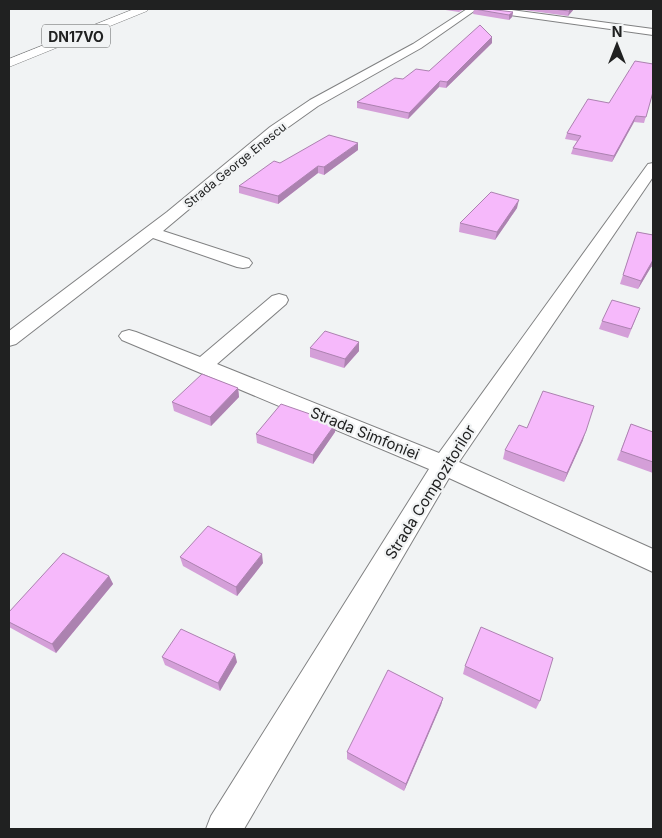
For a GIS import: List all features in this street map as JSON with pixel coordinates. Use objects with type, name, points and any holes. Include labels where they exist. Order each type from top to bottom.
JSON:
[{"type":"highway","name":"DN17VO","points":[[9,63],[142,9]]},
{"type":"street","name":"Strada George Enescu","points":[[9,340],[151,232],[275,130],[314,104],[417,46],[473,9]]},
{"type":"street","points":[[488,9],[653,32]]},
{"type":"street","name":"Strada Compozitorilor","points":[[224,829],[444,465],[653,167]]},
{"type":"street","points":[[151,232],[243,263]]},
{"type":"street","points":[[202,366],[279,300]]},
{"type":"street","name":"Strada Simfoniei","points":[[130,336],[444,465],[653,561]]},
{"type":"building","points":[[474,9],[488,9],[513,12],[509,15]]},
{"type":"building","points":[[553,9],[571,9],[569,11]]},
{"type":"building","points":[[480,25],[492,37],[447,82],[440,81],[409,113],[357,102],[395,78],[403,79],[416,69],[429,71]]},
{"type":"building","points":[[635,61],[653,64],[653,92],[646,117],[636,116],[614,156],[573,148],[581,136],[567,133],[588,99],[609,103]]},
{"type":"building","points":[[329,135],[358,143],[324,167],[318,166],[278,196],[239,186],[274,161],[280,163]]},
{"type":"building","points":[[491,192],[519,200],[497,232],[460,223]]},
{"type":"building","points":[[637,232],[653,235],[653,260],[641,281],[623,275]]},
{"type":"building","points":[[612,300],[640,308],[631,329],[602,321]]},
{"type":"building","points":[[325,331],[359,342],[345,359],[310,348]]},
{"type":"building","points":[[202,374],[238,388],[210,417],[172,402]]},
{"type":"building","points":[[543,391],[594,406],[586,431],[567,473],[505,450],[519,425],[527,428]]},
{"type":"building","points":[[281,404],[336,423],[313,455],[256,434]]},
{"type":"building","points":[[631,424],[653,432],[653,462],[621,451]]},
{"type":"building","points":[[208,526],[262,554],[236,587],[180,557]]},
{"type":"building","points":[[63,553],[109,576],[52,644],[9,622],[9,612]]},
{"type":"building","points":[[481,627],[553,658],[540,701],[465,666]]},
{"type":"building","points":[[181,629],[235,654],[218,683],[162,657]]},
{"type":"building","points":[[388,670],[443,698],[406,784],[347,752]]}]
